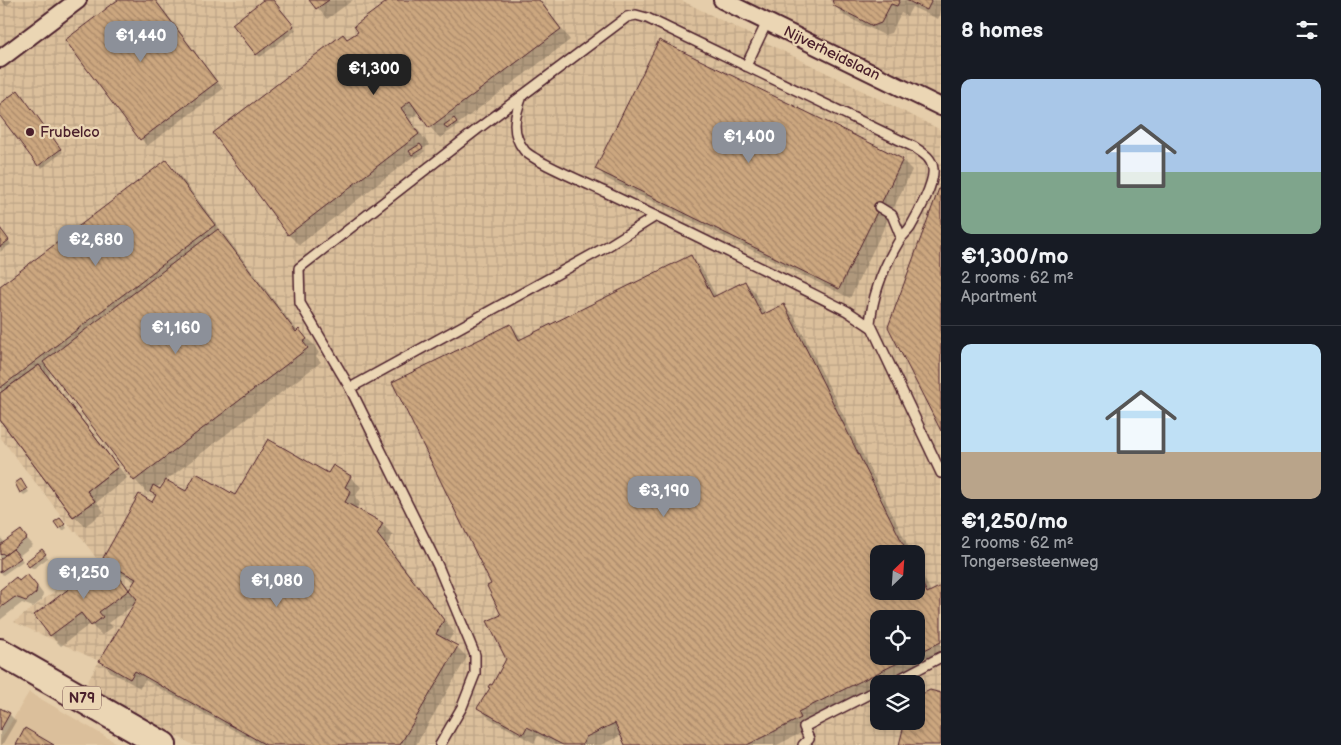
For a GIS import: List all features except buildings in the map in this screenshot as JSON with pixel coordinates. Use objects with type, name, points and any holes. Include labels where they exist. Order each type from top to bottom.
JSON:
[{"type":"main road","name":"N79","points":[[0,652],[163,745]]},
{"type":"street","points":[[0,59],[78,0]]},
{"type":"street","name":"Nijverheidslaan","points":[[722,0],[941,107]]},
{"type":"lane","points":[[440,745],[462,707],[475,674],[475,655],[438,566],[350,388],[300,303],[299,268],[346,230],[622,20],[632,15],[646,18],[914,147],[931,160],[933,170],[932,181],[911,227],[901,237],[875,293],[871,311],[871,327],[941,473]]},
{"type":"lane","points":[[746,66],[767,22]]},
{"type":"lane","points":[[522,96],[515,117],[515,131],[524,151],[543,163],[656,216],[847,311],[871,327]]},
{"type":"lane","points":[[879,207],[892,215],[901,237]]},
{"type":"lane","points":[[350,388],[608,246],[656,216]]},
{"type":"lane","points":[[907,675],[941,657]]},
{"type":"lane","points":[[803,745],[809,739],[804,727],[870,694]]},
{"type":"shaded area","points":[[0,0],[681,0],[941,130],[941,745],[193,745],[86,685],[99,661],[14,622],[97,559],[77,532],[74,532],[0,437]]},
{"type":"shaded area","points":[[742,0],[941,0],[941,98]]},
{"type":"shaded area","points":[[29,692],[120,745],[0,745],[0,741]]},
{"type":"place","name":"Frubelco","points":[[30,132]]}]
